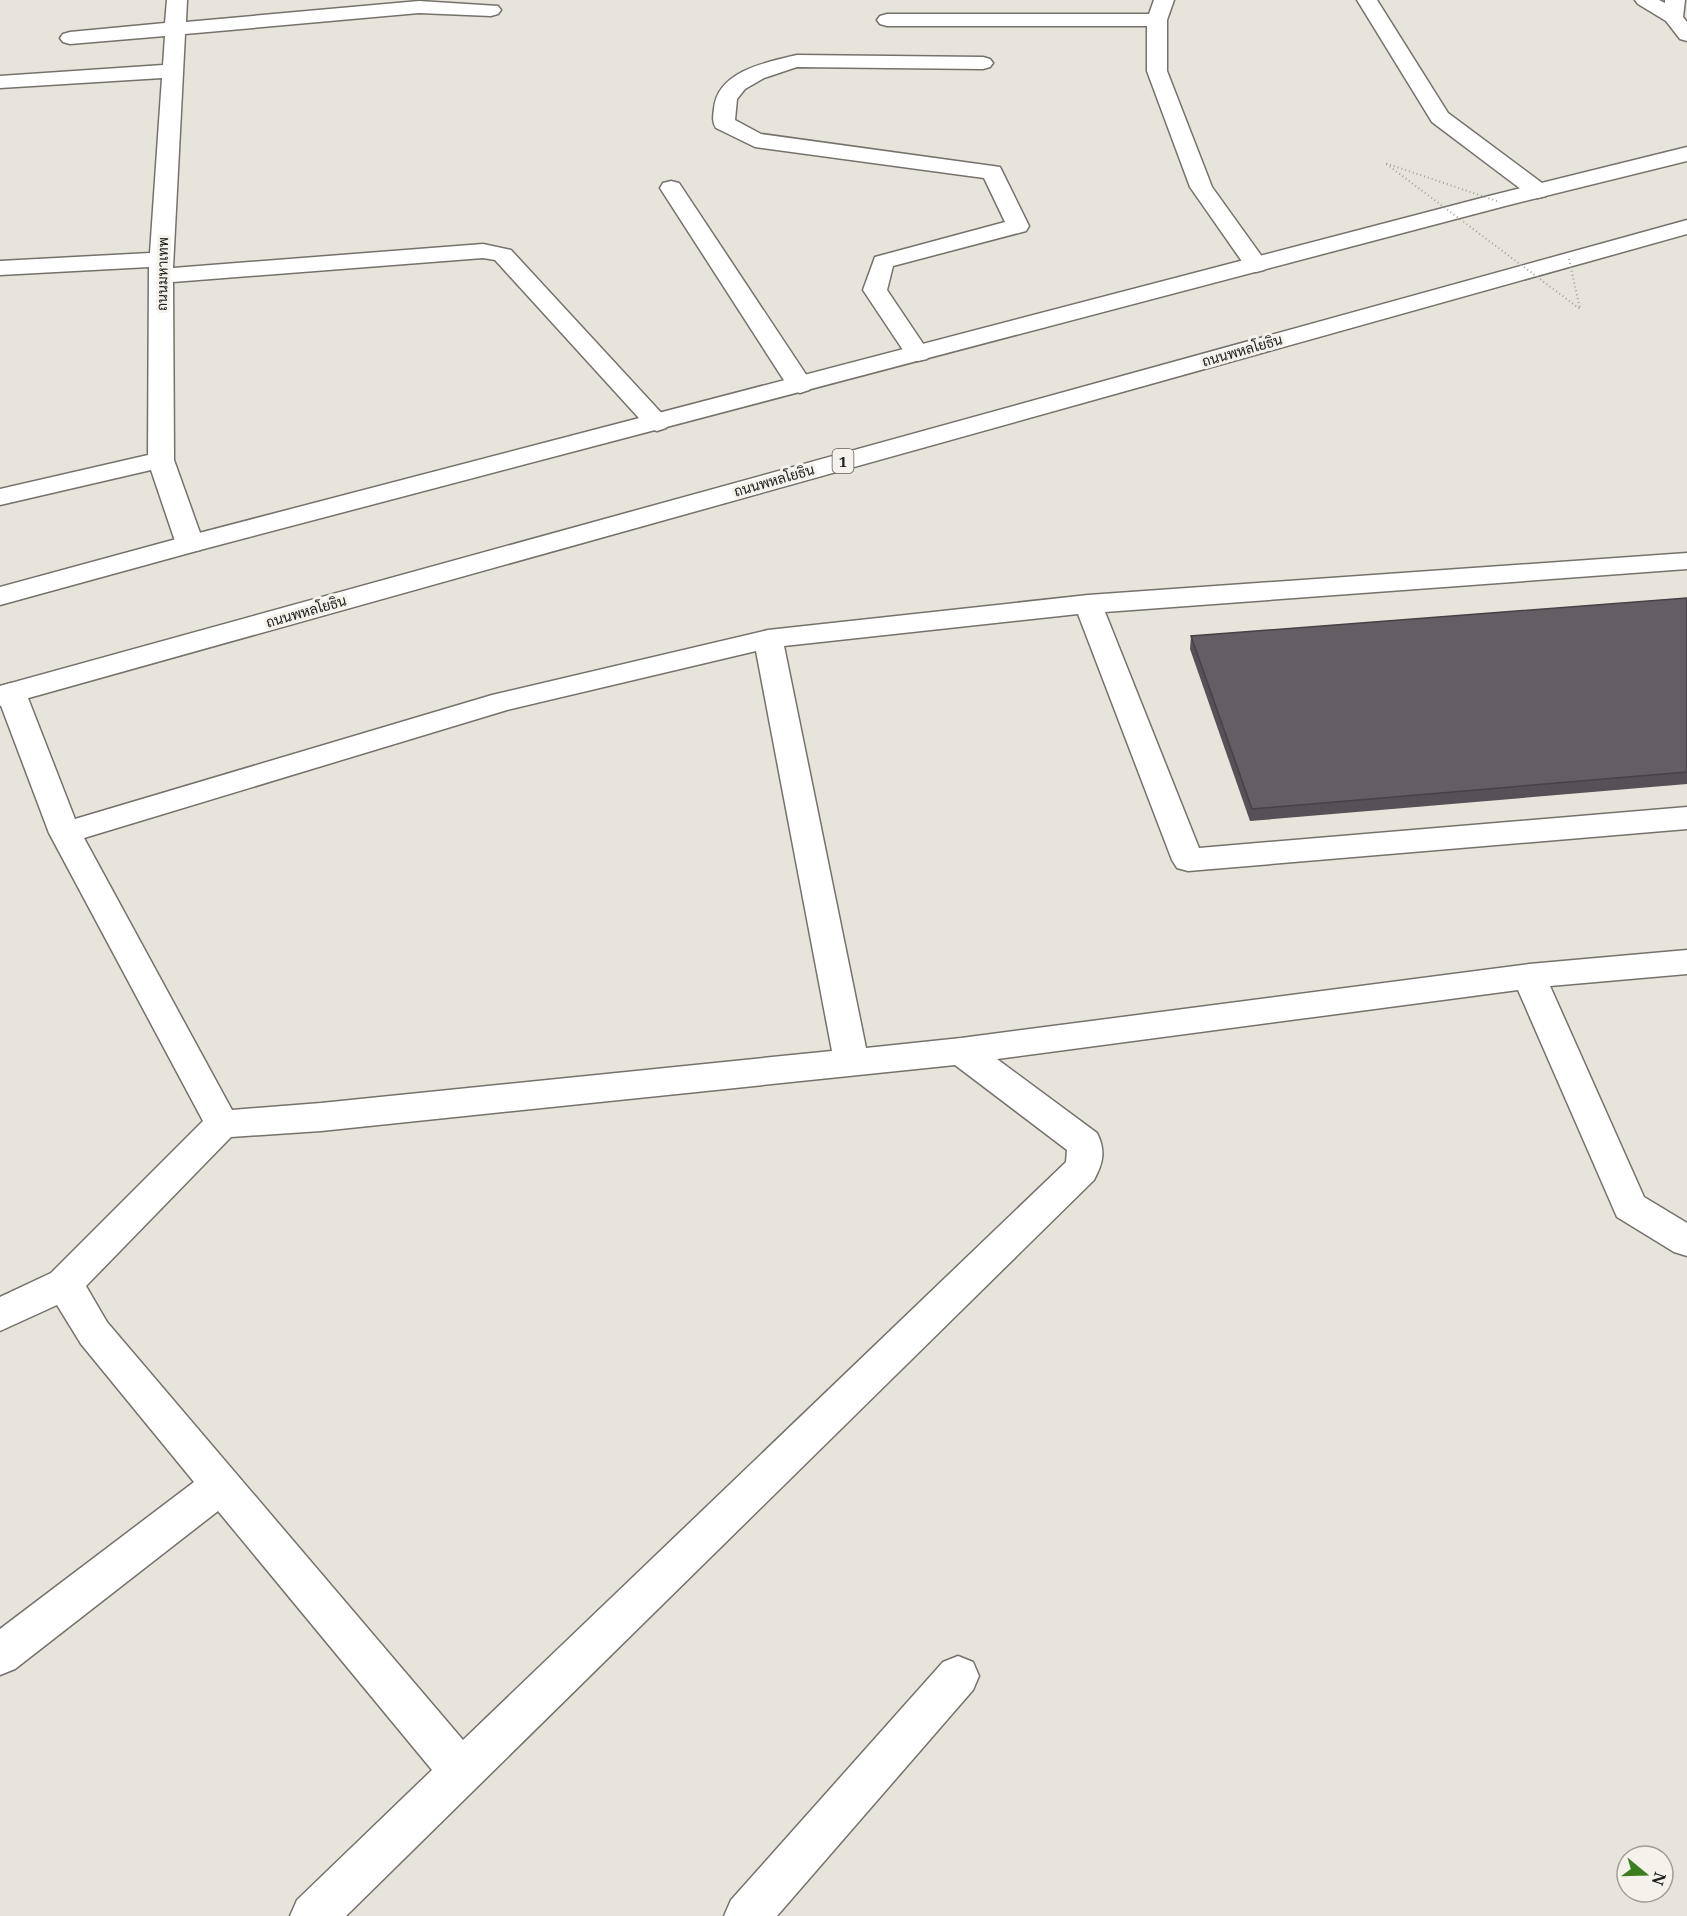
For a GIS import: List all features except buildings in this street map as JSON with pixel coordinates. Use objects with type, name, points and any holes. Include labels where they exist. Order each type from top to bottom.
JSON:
[{"type":"street","name":"ถนนมหาเทพ","points":[[177,0],[161,268],[161,460],[190,544]]},
{"type":"street","points":[[1367,0],[1440,117],[1538,191]]},
{"type":"street","points":[[1645,0],[1674,9],[1687,35]]},
{"type":"street","points":[[70,38],[174,30],[419,4],[491,10]]},
{"type":"street","points":[[887,20],[1024,10],[1161,10],[1157,71],[1201,188],[1256,265]]},
{"type":"street","points":[[918,354],[874,290],[883,262],[1018,226],[993,172],[755,140],[724,123],[726,98],[736,85],[768,68],[796,61],[983,63]]},
{"type":"street","points":[[0,82],[173,71]]},
{"type":"street","points":[[0,596],[190,544],[1497,201],[1687,154]]},
{"type":"street","points":[[671,188],[800,385]]},
{"type":"street","name":"ถนนพหลโยธิน","points":[[5,694],[1569,259],[1686,230]]},
{"type":"street","points":[[0,268],[161,268],[483,251],[503,255],[657,423]]},
{"type":"street","points":[[0,497],[161,460]]},
{"type":"street","points":[[65,833],[502,702],[768,639],[1088,604],[1687,561]]},
{"type":"street","points":[[1088,604],[1188,860],[1687,819]]},
{"type":"street","points":[[768,639],[851,1061]]},
{"type":"street","points":[[5,694],[65,833],[222,1124]]},
{"type":"street","points":[[0,1315],[64,1284],[222,1124],[321,1117],[961,1051],[1529,976],[1687,962]]},
{"type":"street","points":[[1529,976],[1630,1207],[1687,1240]]},
{"type":"street","points":[[313,1916],[1081,1170],[1086,1157],[1084,1143],[961,1051]]},
{"type":"street","points":[[64,1284],[94,1333],[462,1772]]},
{"type":"street","points":[[0,1655],[221,1485]]},
{"type":"street","points":[[747,1916],[958,1676]]},
{"type":"path","points":[[1497,201],[1385,163],[1580,309],[1569,259]]}]
